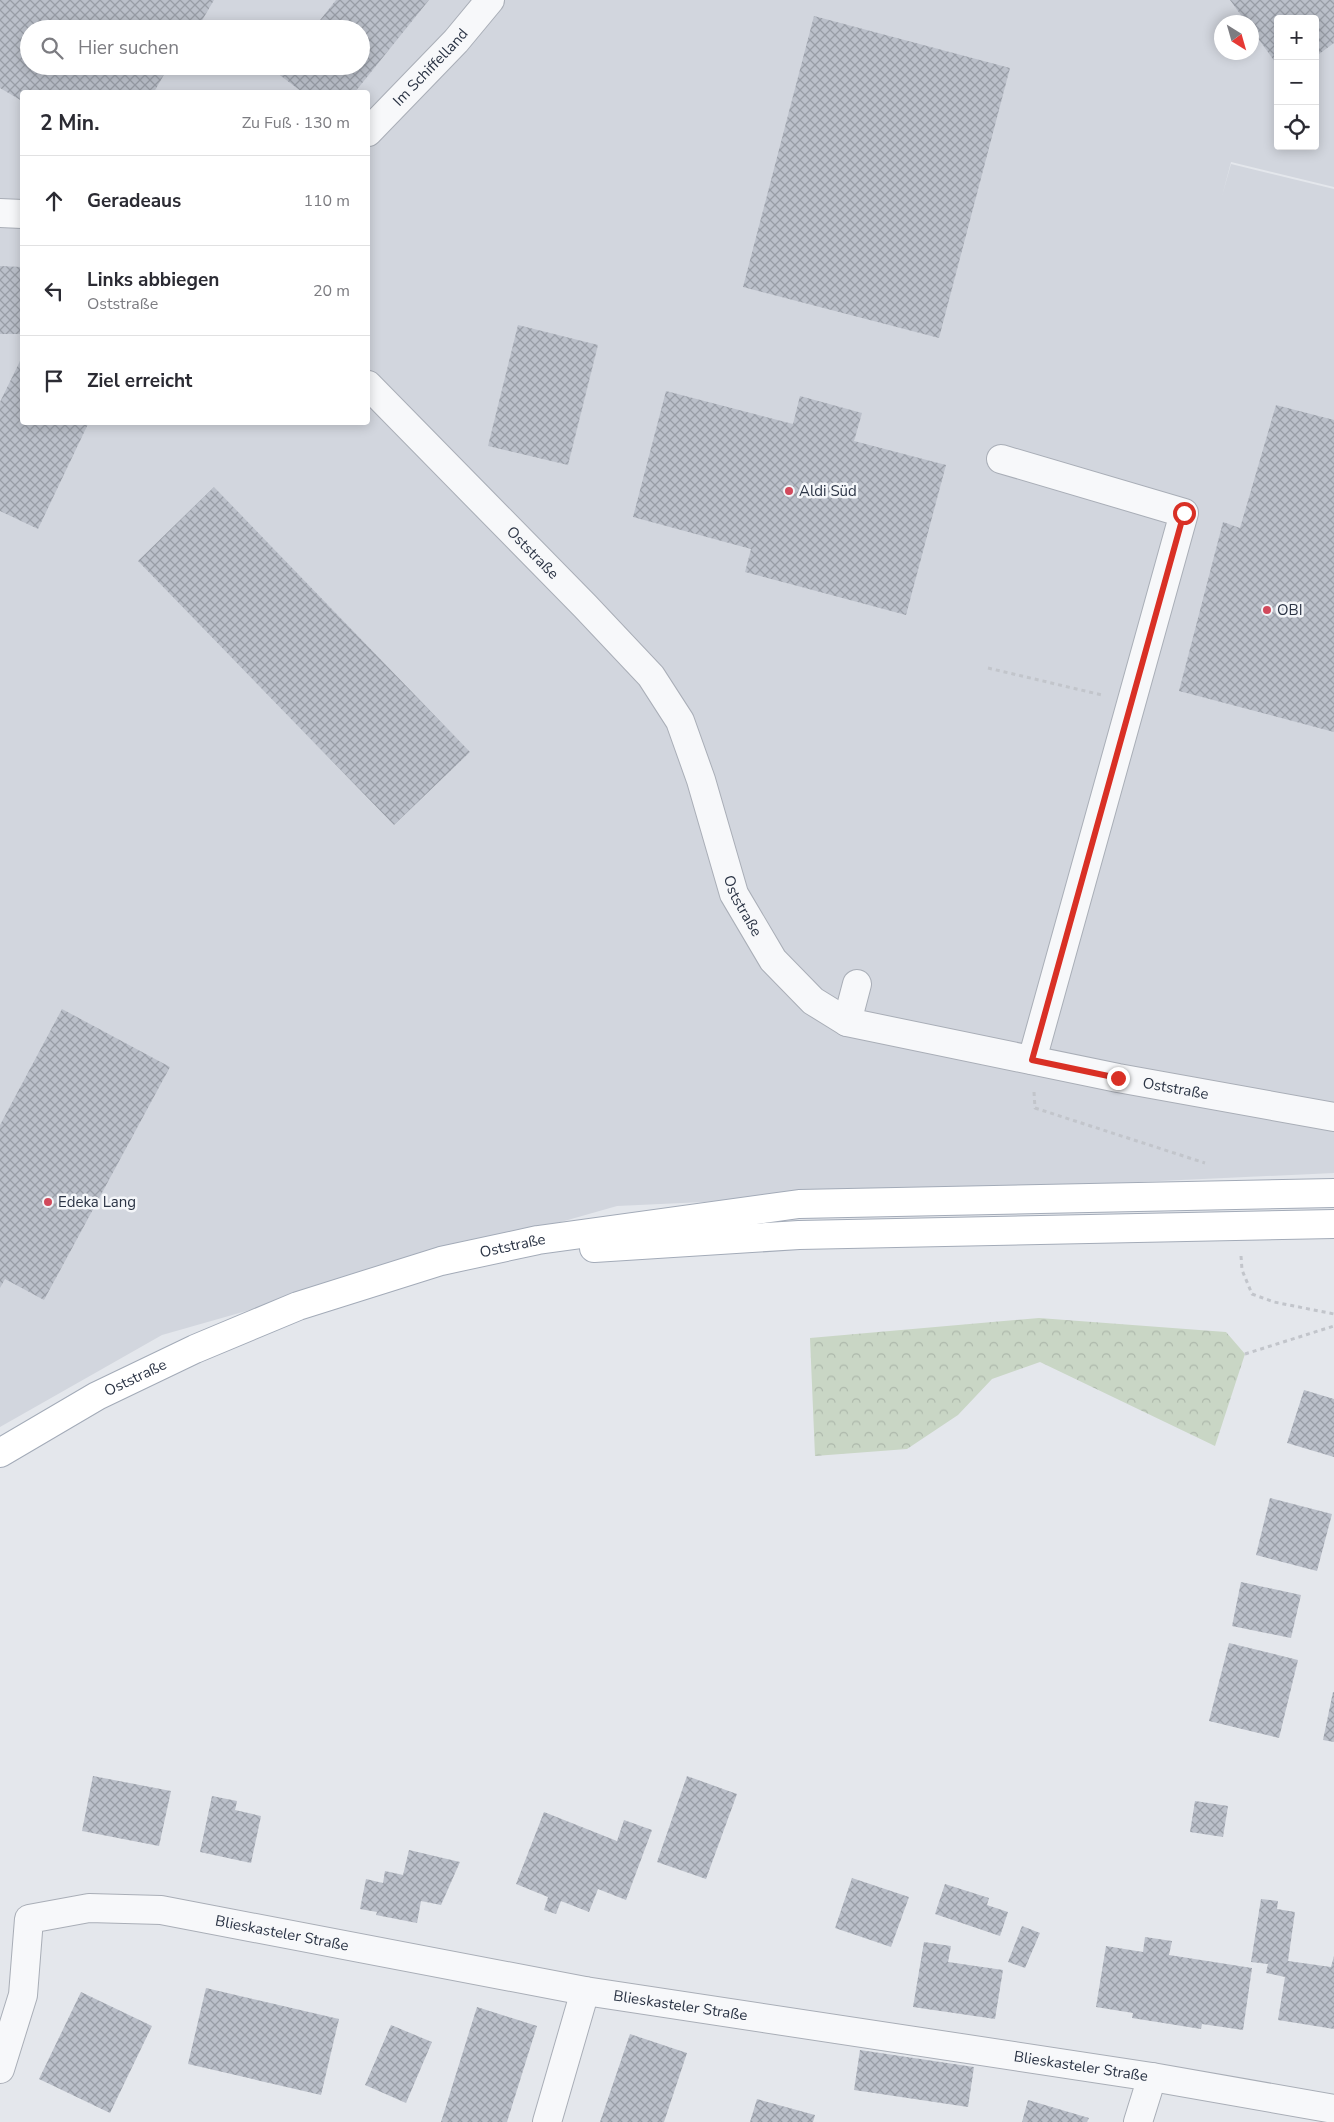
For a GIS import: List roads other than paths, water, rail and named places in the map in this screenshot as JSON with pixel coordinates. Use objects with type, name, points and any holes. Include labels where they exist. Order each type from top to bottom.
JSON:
[{"type":"main road","name":"Oststraße","points":[[2,1453],[97,1396],[194,1349],[298,1306],[441,1261],[538,1240],[799,1204],[1334,1194]]},
{"type":"main road","name":"Oststraße","points":[[441,1261],[547,1251],[799,1235],[1334,1224]]},
{"type":"street","name":"Im Schiffelland","points":[[370,130],[456,41],[490,0]]},
{"type":"street","points":[[0,213],[20,214]]},
{"type":"street","name":"Oststraße","points":[[370,387],[651,676],[680,721],[700,780],[734,894],[773,960],[813,1001],[846,1022],[1032,1060],[1334,1117]]},
{"type":"street","points":[[1001,459],[1184,513],[1032,1060]]},
{"type":"street","points":[[846,1022],[857,984]]},
{"type":"street","name":"Blieskasteler Straße","points":[[0,2068],[23,1995],[30,1919],[89,1908],[161,1910],[585,1992],[1152,2077],[1334,2110]]},
{"type":"street","points":[[546,2122],[585,1992]]},
{"type":"street","points":[[1138,2122],[1152,2077]]},
{"type":"place","name":"Aldi Süd","points":[[789,491]]},
{"type":"place","name":"OBI","points":[[1267,610]]},
{"type":"place","name":"Edeka Lang","points":[[48,1202]]}]
